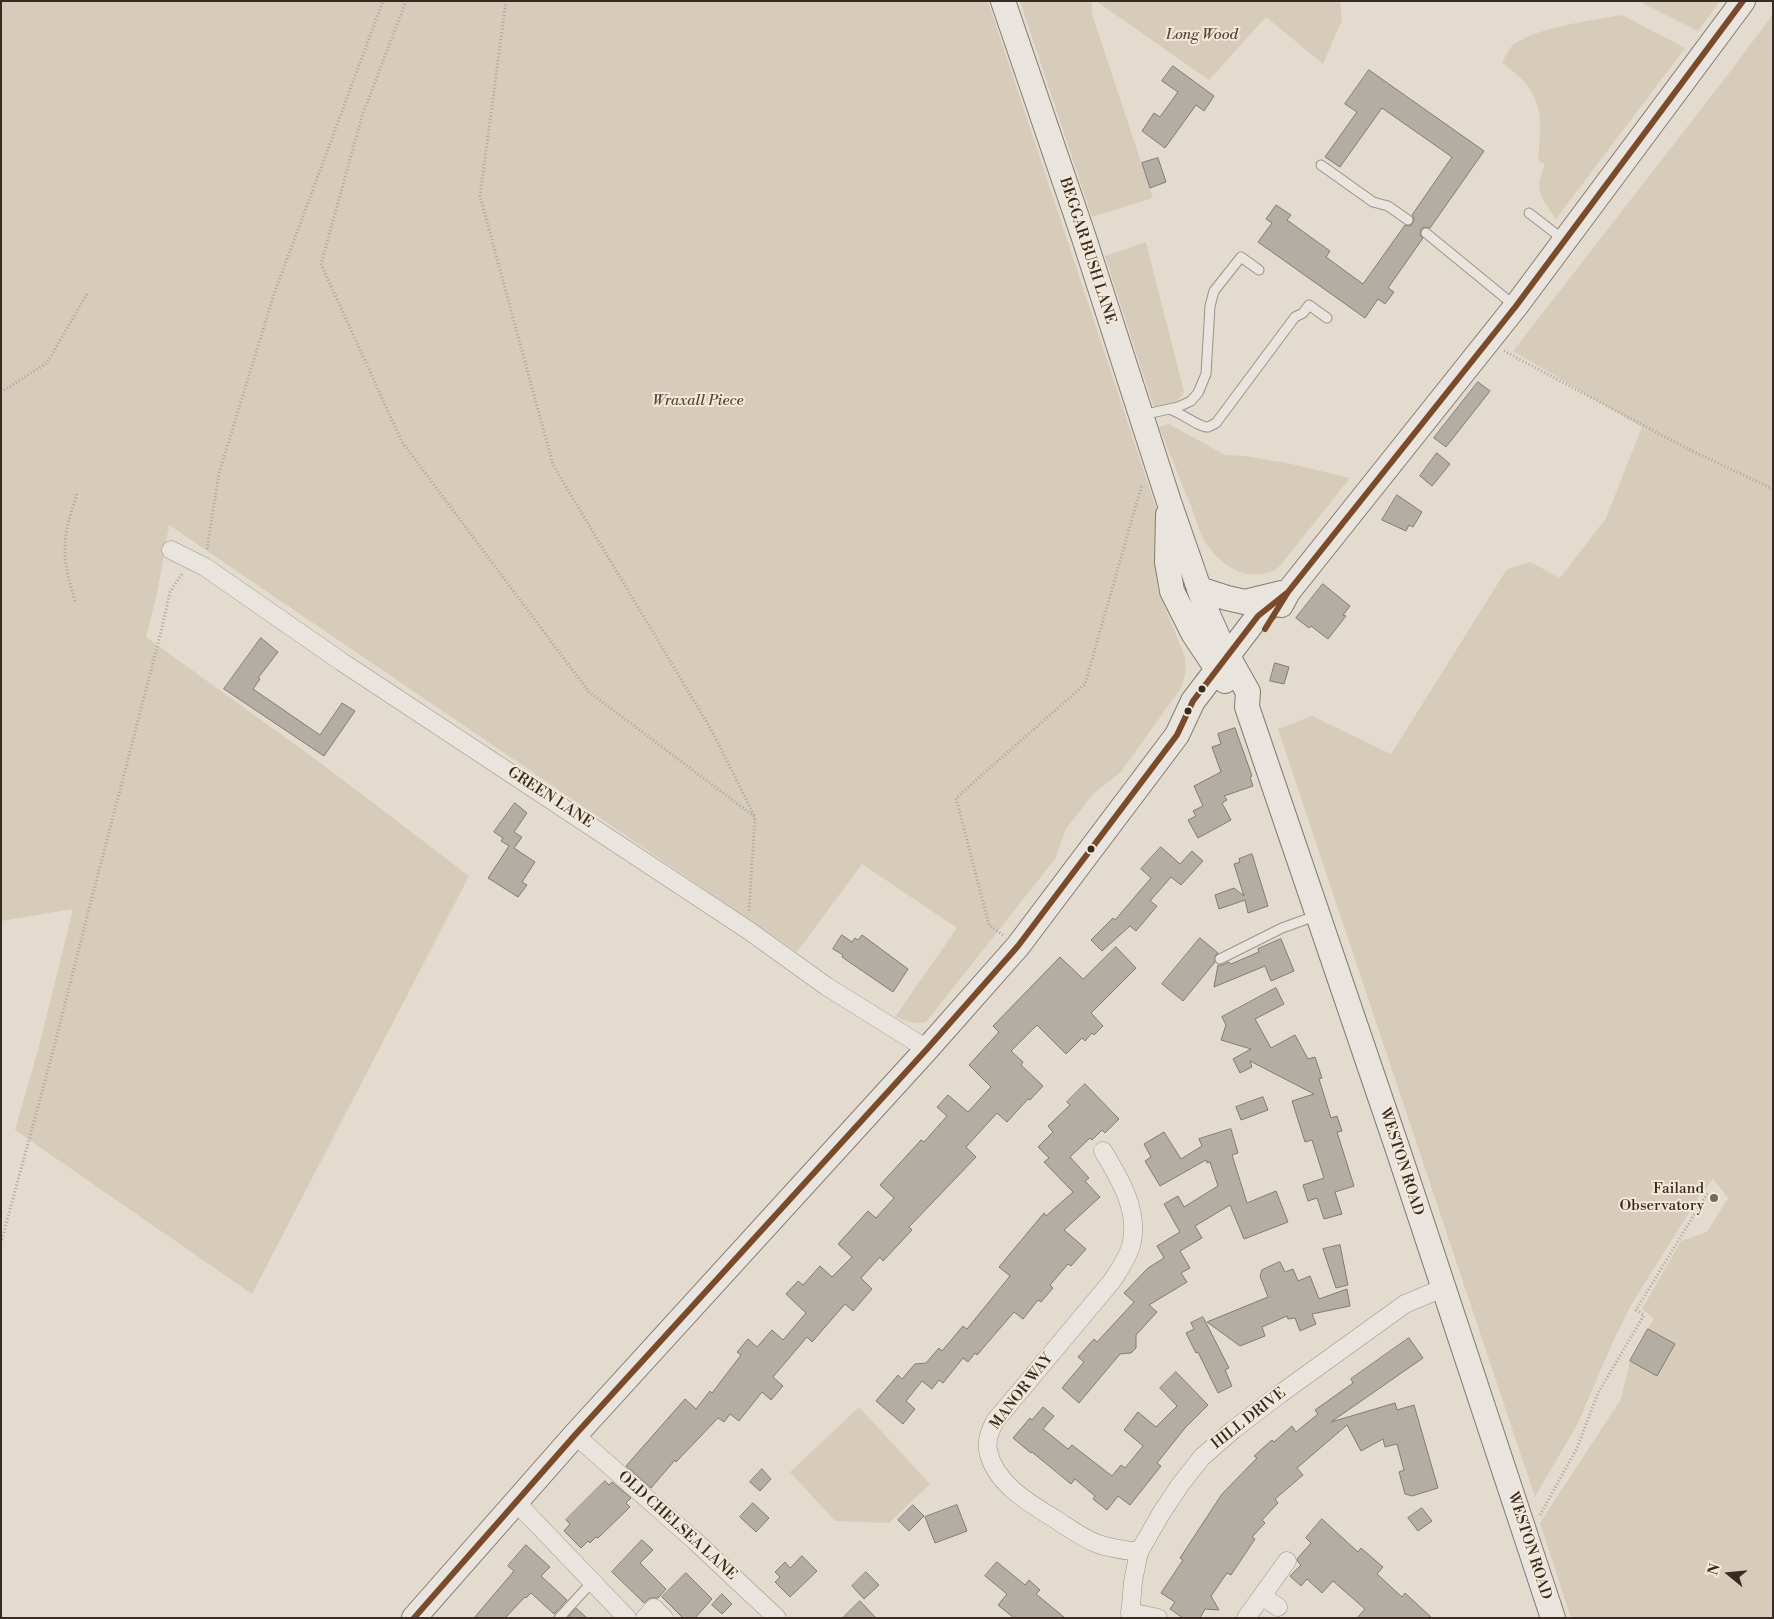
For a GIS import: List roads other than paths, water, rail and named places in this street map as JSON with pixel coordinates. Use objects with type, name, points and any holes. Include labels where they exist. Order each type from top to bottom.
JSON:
[{"type":"main road","name":"BEGGAR BUSH LANE","points":[[1003,1],[1084,238],[1169,502],[1210,617],[1226,670]]},
{"type":"main road","points":[[414,1618],[575,1436],[927,1049],[1018,946],[1176,735],[1201,714],[1258,616],[1288,592],[1516,306],[1743,1]]},
{"type":"main road","name":"BEGGAR BUSH LANE","points":[[1169,502],[1166,526],[1172,591],[1193,633],[1226,670]]},
{"type":"main road","points":[[1200,589],[1245,602],[1288,592]]},
{"type":"main road","name":"WESTON ROAD","points":[[1226,670],[1238,699],[1247,708],[1553,1618]]},
{"type":"street","name":"GREEN LANE","points":[[171,550],[198,564],[342,662],[748,930],[826,986],[927,1049]]},
{"type":"street","name":"MANOR WAY","points":[[1103,1151],[1121,1168],[1132,1220],[1131,1246],[1112,1281],[995,1420],[989,1434],[987,1449],[999,1475],[1026,1500],[1083,1538],[1114,1550],[1139,1552]]},
{"type":"street","name":"HILL DRIVE","points":[[1158,1618],[1130,1615],[1133,1581],[1139,1552],[1162,1512],[1202,1457],[1233,1430],[1405,1304],[1443,1288]]},
{"type":"street","name":"OLD CHELSEA LANE","points":[[575,1436],[695,1541],[777,1618]]},
{"type":"street","points":[[516,1502],[627,1618]]},
{"type":"street","points":[[1246,1618],[1287,1561]]},
{"type":"street","points":[[1262,1596],[1278,1607]]},
{"type":"street","points":[[645,1618],[654,1608],[664,1618]]},
{"type":"lane","points":[[1321,165],[1373,202],[1388,206],[1408,220]]},
{"type":"lane","points":[[1529,213],[1565,240]]},
{"type":"lane","points":[[1426,233],[1516,306]]},
{"type":"lane","points":[[1141,415],[1178,407],[1191,400],[1198,393],[1206,374],[1210,306],[1218,286],[1241,257],[1259,270]]},
{"type":"lane","points":[[1169,409],[1178,411],[1203,426],[1208,427],[1216,423],[1295,317],[1303,313],[1309,306],[1327,318]]},
{"type":"lane","points":[[1220,959],[1282,928],[1318,915]]},
{"type":"lane","points":[[559,1618],[593,1581]]},
{"type":"place","name":"Failand Observatory","points":[[1714,1198]]},
{"type":"park label","name":"Long Wood","points":[[1202,35]]},
{"type":"park label","name":"Wraxall Piece","points":[[698,401]]}]
